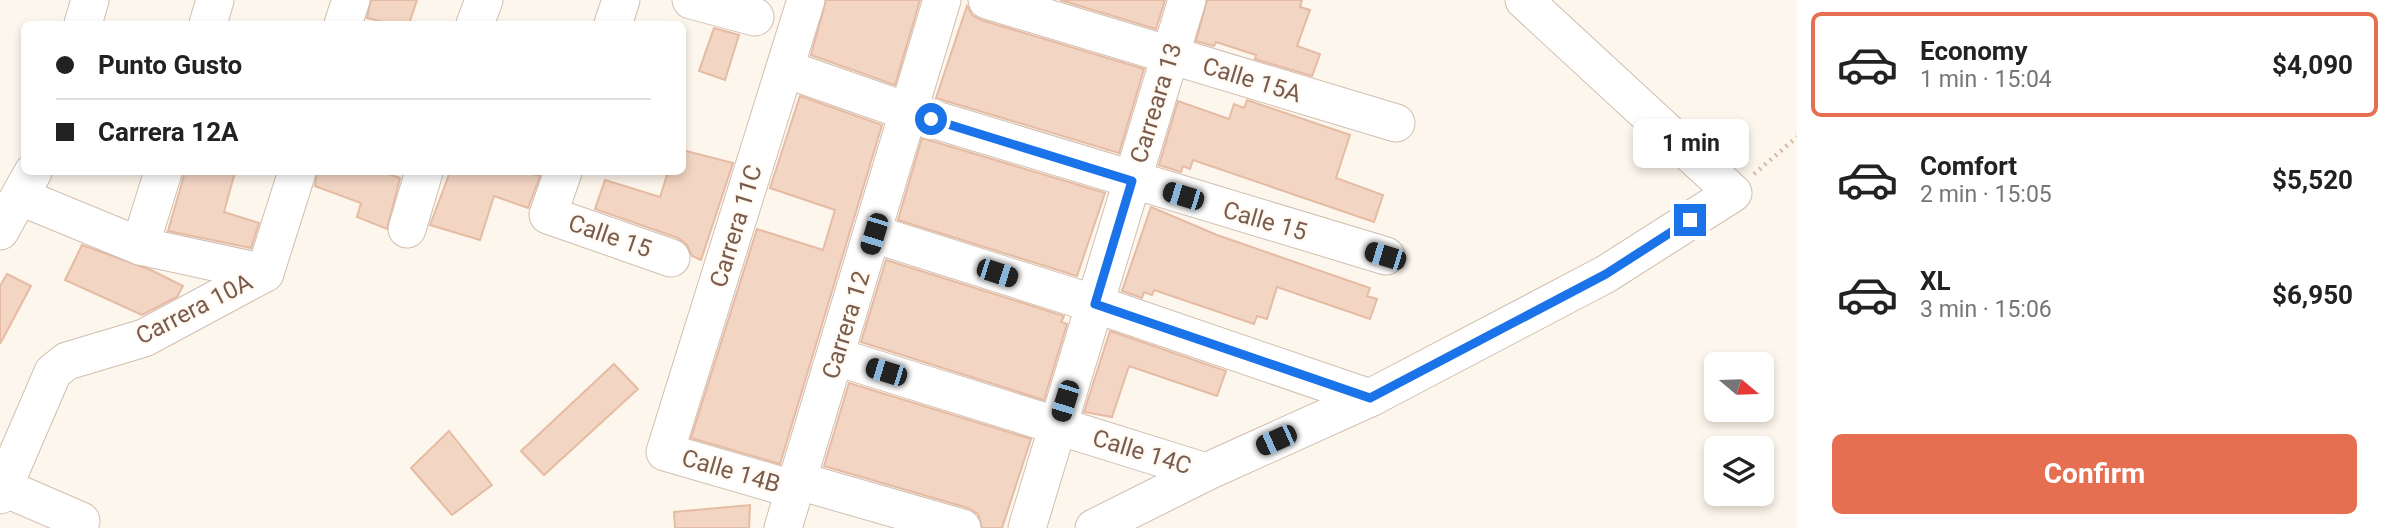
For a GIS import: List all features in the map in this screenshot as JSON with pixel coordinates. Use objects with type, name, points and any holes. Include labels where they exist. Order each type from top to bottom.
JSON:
[{"type":"street","points":[[84,21],[90,0]]},
{"type":"street","points":[[209,21],[215,0]]},
{"type":"street","points":[[344,21],[351,0]]},
{"type":"street","points":[[476,21],[484,0]]},
{"type":"street","points":[[613,21],[621,0]]},
{"type":"street","points":[[691,0],[755,17]]},
{"type":"street","name":"Carrera 11C","points":[[665,452],[806,0]]},
{"type":"street","name":"Carrera 12","points":[[783,528],[874,234],[906,111],[942,0]]},
{"type":"street","name":"Calle 15A","points":[[987,0],[1395,123]]},
{"type":"street","name":"Carreara 13","points":[[1027,528],[1187,0]]},
{"type":"street","points":[[1094,528],[1206,472],[1370,398],[1606,274],[1733,193],[1524,0]]},
{"type":"street","name":"Calle 15","points":[[786,68],[906,111],[1385,256]]},
{"type":"street","points":[[139,246],[162,175]]},
{"type":"street","points":[[0,231],[27,184],[139,246],[265,274],[296,175]]},
{"type":"street","points":[[407,229],[423,175]]},
{"type":"street","name":"Calle 15","points":[[562,175],[548,215],[671,258]]},
{"type":"street","points":[[874,234],[1095,304],[1370,398]]},
{"type":"street","name":"Carrera 10A","points":[[1,490],[54,372],[67,361],[144,338],[265,274]]},
{"type":"street","name":"Calle 14C","points":[[837,357],[1206,472]]},
{"type":"street","name":"Calle 14B","points":[[665,452],[962,528]]},
{"type":"street","points":[[1,490],[81,521]]},
{"type":"path","points":[[1733,193],[1797,136]]},
{"type":"building","points":[[371,0],[417,0],[410,21],[380,21],[367,18]]},
{"type":"building","points":[[826,0],[920,0],[895,85],[811,55]]},
{"type":"building","points":[[1060,0],[1165,0],[1156,29]]},
{"type":"building","points":[[1207,0],[1302,0],[1300,7],[1310,10],[1297,46],[1320,54],[1312,76],[1255,59],[1256,55],[1216,42],[1214,46],[1196,41]]},
{"type":"building","points":[[967,6],[972,15],[981,20],[1144,69],[1119,153],[936,98]]},
{"type":"building","points":[[714,28],[739,35],[725,80],[699,71]]},
{"type":"building","points":[[800,96],[882,125],[780,464],[691,438],[757,229],[823,250],[835,210],[770,188]]},
{"type":"building","points":[[1247,100],[1350,135],[1336,178],[1383,195],[1374,222],[1193,160],[1190,169],[1183,166],[1181,172],[1159,165],[1178,101],[1229,119],[1234,104],[1244,108]]},
{"type":"building","points":[[922,138],[1105,193],[1077,276],[898,220]]},
{"type":"building","points":[[686,151],[733,163],[701,260],[692,256],[687,245],[678,238],[595,209],[605,180],[660,197],[667,175],[686,175]]},
{"type":"building","points":[[184,175],[234,175],[224,212],[259,223],[251,248],[168,231]]},
{"type":"building","points":[[317,175],[391,175],[400,178],[387,229],[357,217],[361,203],[315,186]]},
{"type":"building","points":[[449,175],[540,176],[528,208],[494,196],[480,240],[430,225]]},
{"type":"building","points":[[1151,207],[1217,235],[1370,288],[1367,296],[1377,299],[1370,319],[1277,287],[1267,319],[1257,316],[1254,324],[1154,290],[1152,295],[1144,292],[1142,298],[1122,291]]},
{"type":"building","points":[[82,245],[151,270],[183,286],[177,297],[142,315],[65,280]]},
{"type":"building","points":[[886,260],[1064,316],[1061,322],[1067,324],[1044,400],[861,342]]},
{"type":"building","points":[[7,274],[31,286],[0,344],[0,286]]},
{"type":"building","points":[[1110,331],[1226,371],[1217,396],[1129,366],[1112,417],[1084,412]]},
{"type":"building","points":[[614,364],[638,389],[544,475],[521,451]]},
{"type":"building","points":[[849,383],[1031,439],[1002,528],[982,528],[978,514],[968,508],[824,466]]},
{"type":"building","points":[[449,431],[492,485],[452,515],[411,468]]},
{"type":"building","points":[[750,505],[749,528],[675,528],[674,512]]},
{"type":"route","points":[[931,119],[1132,181],[1095,304],[1370,398],[1606,274],[1690,220]]}]
